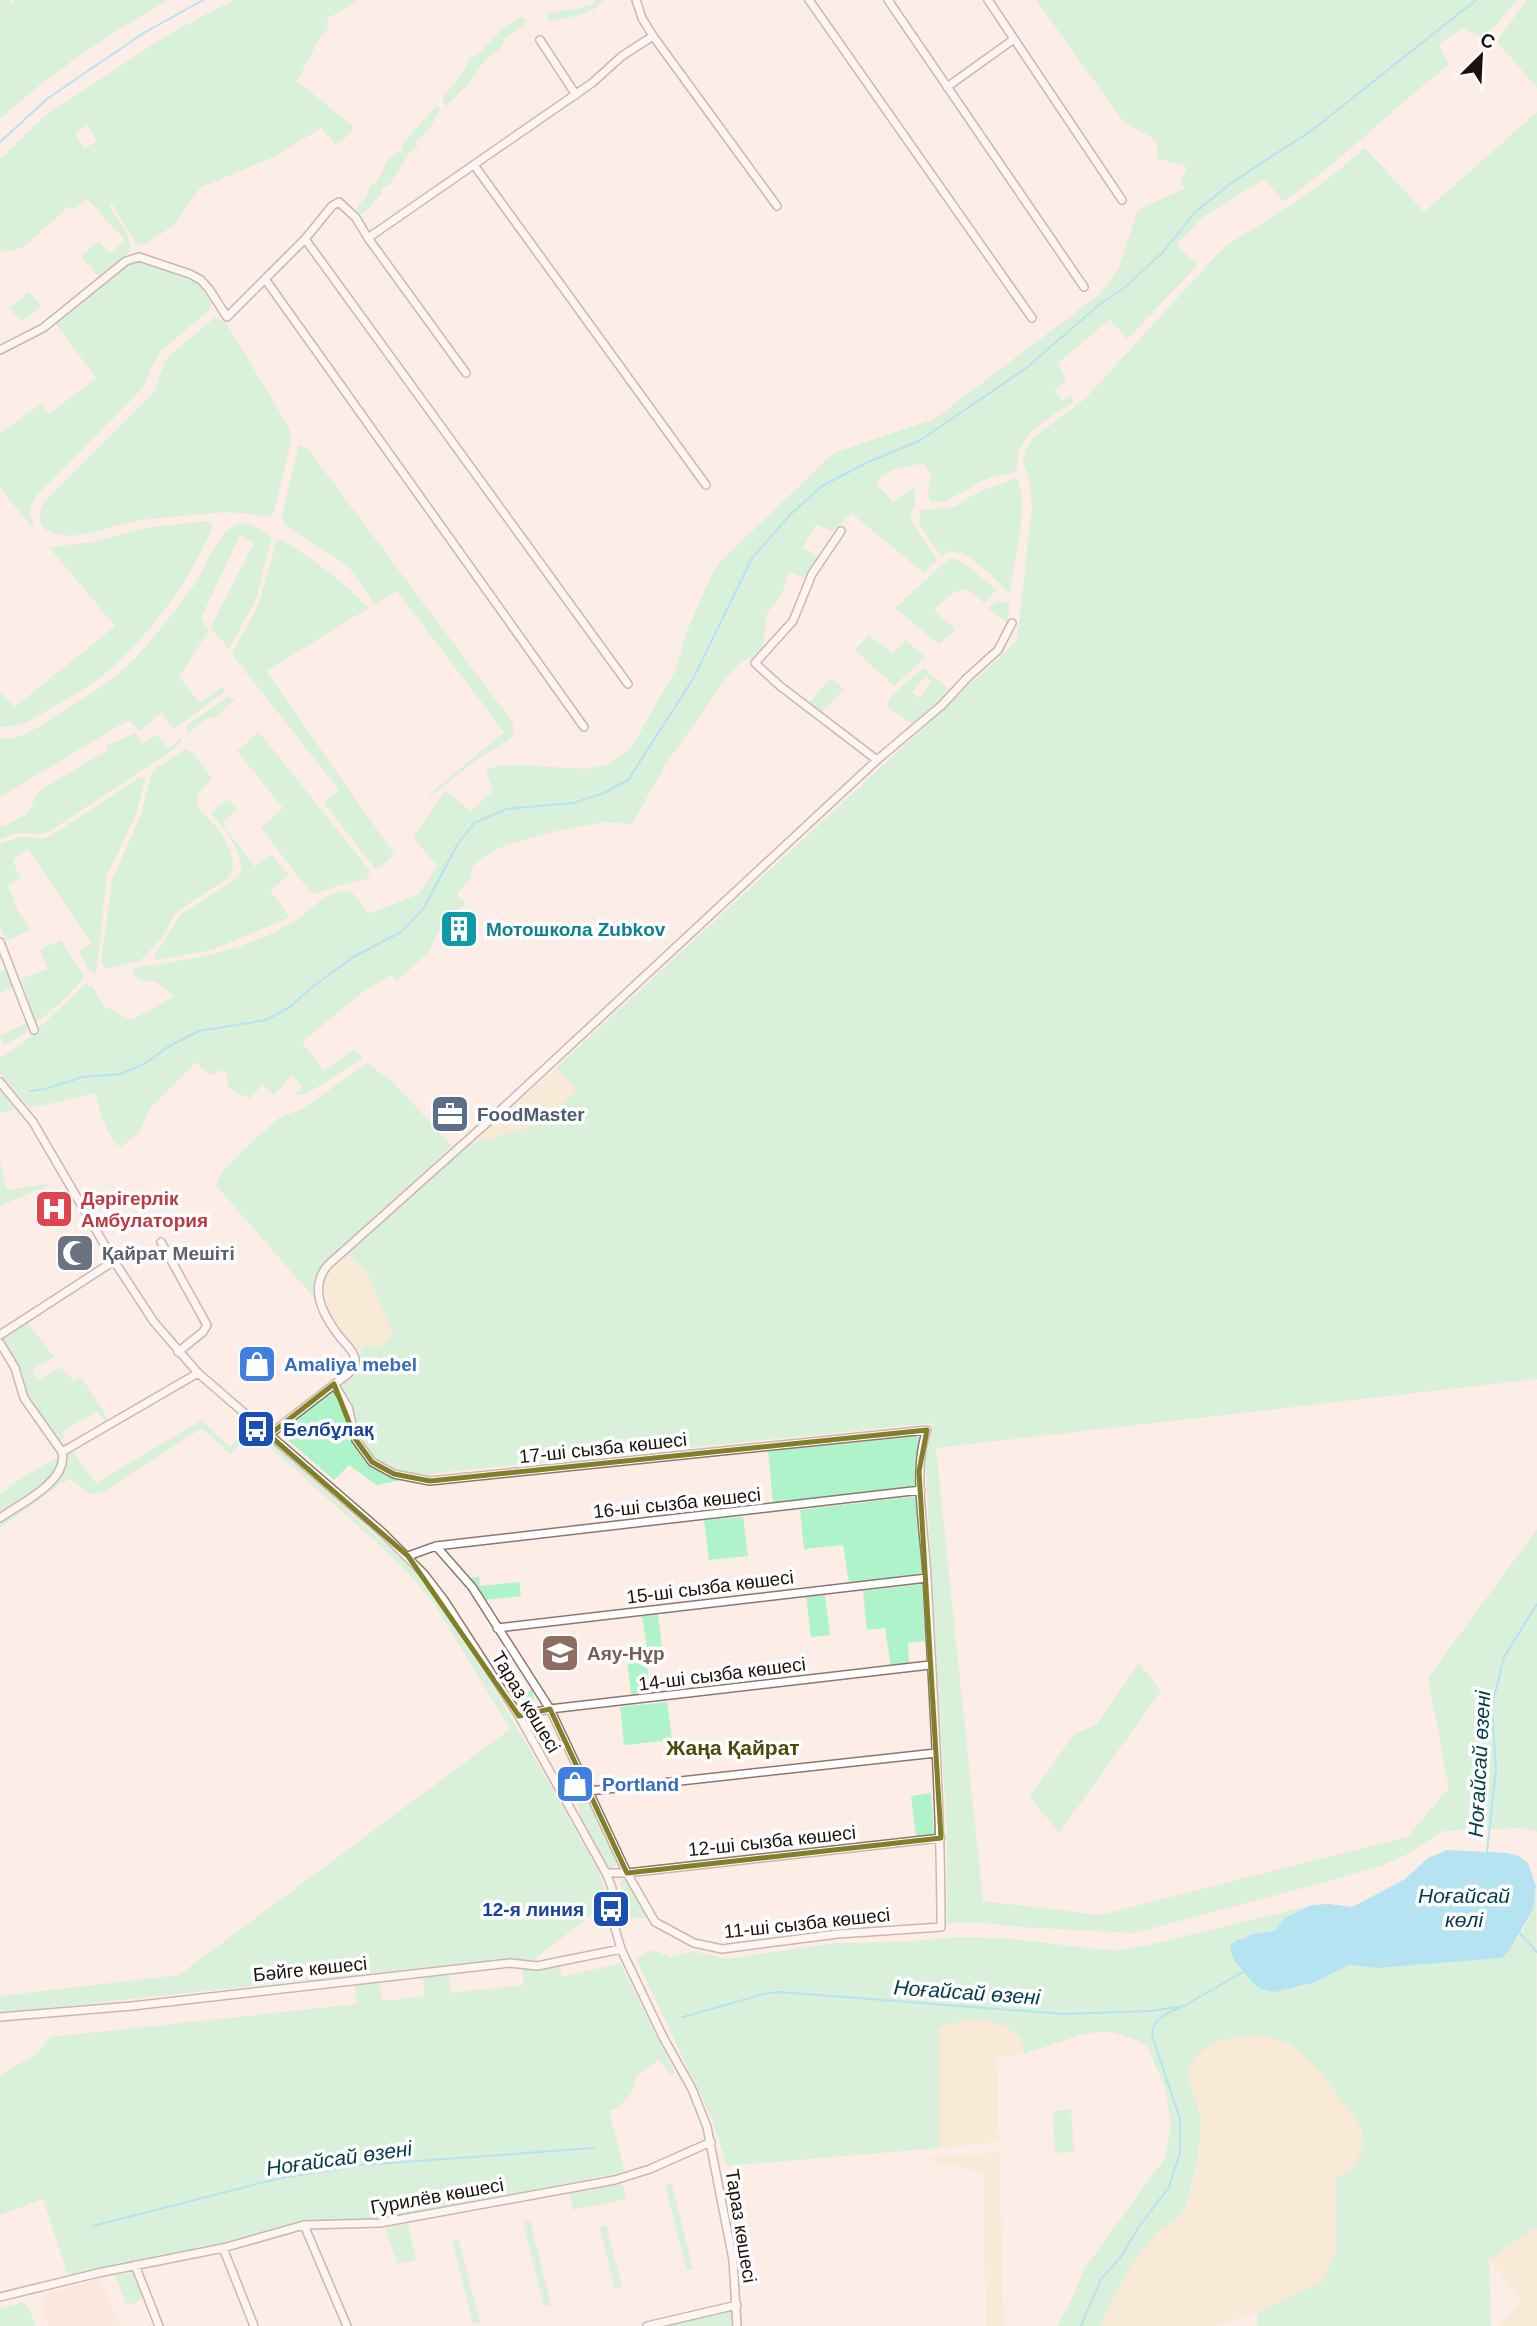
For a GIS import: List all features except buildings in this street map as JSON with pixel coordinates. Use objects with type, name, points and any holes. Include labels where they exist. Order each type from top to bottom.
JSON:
[{"type":"street","points":[[636,0],[642,18],[653,36],[777,206]]},
{"type":"street","points":[[809,0],[1032,318]]},
{"type":"street","points":[[888,0],[1084,287]]},
{"type":"street","points":[[988,0],[1122,200]]},
{"type":"street","points":[[368,238],[576,94],[622,56],[653,36]]},
{"type":"street","points":[[947,87],[1014,39]]},
{"type":"street","points":[[540,40],[576,94]]},
{"type":"street","points":[[474,165],[706,485]]},
{"type":"street","points":[[0,350],[43,328],[133,258],[139,257],[201,280],[226,317],[305,239],[332,206],[339,202],[356,218],[466,373]]},
{"type":"street","points":[[305,239],[628,684]]},
{"type":"street","points":[[265,279],[584,727]]},
{"type":"street","points":[[841,531],[812,575],[793,621],[755,663],[780,686],[877,760]]},
{"type":"street","points":[[269,1435],[353,1369],[355,1361],[330,1323],[319,1298],[318,1285],[324,1269],[499,1111],[877,760],[942,705],[999,650],[1012,623]]},
{"type":"street","points":[[0,942],[34,1030]]},
{"type":"street","name":"Тараз көшесі","points":[[0,1082],[33,1122],[114,1261],[154,1322],[178,1352],[198,1373],[408,1556],[444,1600],[519,1716],[606,1873],[612,1888],[613,1921],[621,1949],[663,2037],[692,2089],[711,2142],[733,2260],[737,2326]]},
{"type":"street","points":[[161,1242],[207,1325],[203,1332],[178,1352]]},
{"type":"street","points":[[0,1335],[114,1261]]},
{"type":"street","points":[[0,1343],[15,1368],[24,1398],[62,1452],[62,1467],[53,1481],[0,1518]]},
{"type":"street","points":[[62,1452],[198,1373]]},
{"type":"street","name":"17-ші сызба көшесі","points":[[334,1384],[348,1407],[356,1440],[372,1462],[401,1476],[430,1481],[927,1430],[920,1453],[921,1490]]},
{"type":"street","points":[[921,1490],[941,1838]]},
{"type":"street","name":"16-ші сызба көшесі","points":[[408,1556],[436,1546],[921,1490]]},
{"type":"street","name":"11-ші сызба көшесі","points":[[436,1546],[472,1587],[550,1709],[627,1873],[655,1922],[694,1943],[722,1949],[838,1934],[941,1927],[941,1838]]},
{"type":"street","name":"15-ші сызба көшесі","points":[[497,1628],[927,1578]]},
{"type":"street","name":"14-ші сызба көшесі","points":[[519,1716],[550,1709],[930,1665]]},
{"type":"street","points":[[589,1791],[936,1753]]},
{"type":"street","name":"12-ші сызба көшесі","points":[[606,1873],[627,1873],[941,1838]]},
{"type":"street","name":"Бәйге көшесі","points":[[0,2017],[132,2006],[510,1962],[537,1966],[621,1949]]},
{"type":"street","name":"Гурилёв көшесі","points":[[0,2297],[135,2265],[223,2248],[304,2225],[380,2223],[615,2180],[640,2173],[711,2142]]},
{"type":"street","points":[[304,2225],[347,2326]]},
{"type":"street","points":[[223,2248],[254,2326]]},
{"type":"street","points":[[135,2265],[159,2326]]},
{"type":"street","points":[[648,2326],[737,2305]]},
{"type":"highlighted area","points":[[334,1384],[356,1440],[372,1462],[394,1474],[430,1481],[927,1430],[919,1471],[941,1838],[627,1873],[550,1709],[519,1716],[408,1556],[269,1435]]},
{"type":"shaded area","points":[[100,2278],[120,2326],[47,2326],[49,2325],[40,2302],[43,2296]]},
{"type":"green space","points":[[0,0],[9,0],[11,3],[15,0],[168,0],[81,55],[0,119]]},
{"type":"green space","points":[[234,0],[358,0],[327,19],[328,29],[318,41],[297,81],[355,128],[335,144],[321,128],[276,156],[200,188],[173,226],[144,245],[136,244],[111,202],[108,204],[130,243],[125,258],[102,275],[97,275],[81,256],[99,241],[110,254],[125,240],[87,199],[72,210],[69,206],[24,247],[4,252],[0,249],[0,159],[46,115],[169,34]],"holes":[[[86,124],[97,141],[84,149],[75,133]]]},
{"type":"green space","points":[[596,0],[604,0],[579,15],[550,22],[547,18],[547,14],[593,5]]},
{"type":"green space","points":[[1036,0],[1516,0],[1483,38],[1462,28],[1439,44],[1449,65],[1283,202],[1265,179],[1204,216],[1176,245],[1198,265],[1127,339],[1110,319],[1058,363],[1066,381],[1054,389],[1062,401],[1071,395],[1074,402],[1043,422],[1026,438],[1017,459],[1017,472],[988,478],[936,503],[930,500],[928,492],[932,476],[923,463],[884,474],[876,484],[893,502],[915,487],[915,506],[910,514],[911,520],[937,560],[924,573],[851,513],[833,532],[816,524],[803,548],[818,557],[805,578],[789,572],[782,593],[767,613],[763,647],[741,662],[727,677],[664,767],[632,824],[604,822],[556,831],[506,845],[481,858],[473,866],[469,881],[458,892],[458,897],[466,904],[444,921],[428,953],[397,981],[391,975],[360,994],[302,1042],[324,1071],[354,1049],[363,1058],[305,1095],[295,1095],[303,1088],[292,1075],[273,1096],[262,1084],[250,1099],[228,1088],[227,1074],[222,1070],[210,1075],[196,1062],[150,1108],[140,1132],[121,1147],[111,1137],[95,1093],[29,1107],[0,1073],[0,1058],[22,1044],[85,984],[92,986],[104,1006],[131,1020],[174,997],[155,981],[138,978],[132,971],[134,968],[210,955],[247,944],[291,923],[324,898],[337,892],[352,892],[368,914],[419,894],[437,866],[413,837],[445,791],[471,811],[493,791],[486,770],[496,766],[586,769],[609,764],[631,748],[675,671],[687,631],[720,562],[834,453],[934,419],[1100,294],[1119,267],[1136,215],[1142,208],[1186,188],[1181,183],[1187,167],[1157,158],[1157,141],[1123,121]]},
{"type":"green space","points":[[1526,0],[1537,0],[1537,88],[1497,42]]},
{"type":"green space","points":[[521,17],[526,20],[525,25],[507,36],[500,49],[486,59],[446,107],[442,97],[465,68],[470,57],[475,57],[505,26]]},
{"type":"green space","points":[[437,105],[440,108],[438,113],[428,130],[416,141],[418,146],[411,151],[389,185],[381,187],[382,194],[361,215],[356,211],[367,197],[369,187],[378,180],[387,161],[398,151],[404,150],[402,144]]},
{"type":"green space","points":[[1537,112],[1537,1379],[936,1448],[983,1901],[1100,1915],[1407,1837],[1449,1788],[1428,1678],[1537,1529],[1537,1832],[1522,1828],[1443,1831],[1404,1856],[1383,1865],[1134,1933],[987,1923],[947,1923],[947,1836],[925,1458],[934,1423],[445,1472],[377,1485],[349,1465],[334,1480],[289,1441],[287,1426],[356,1372],[362,1346],[368,1274],[348,1254],[470,1144],[541,1123],[576,1090],[556,1068],[1017,641],[1032,507],[1030,482],[1023,462],[1033,438],[1085,399],[1224,247],[1293,204],[1365,148],[1424,212]]},
{"type":"green space","points":[[141,261],[198,283],[212,304],[207,312],[160,352],[146,382],[137,394],[38,494],[32,503],[31,512],[36,532],[0,488],[0,433],[41,404],[49,414],[96,378],[56,324],[128,265]]},
{"type":"green space","points":[[29,292],[42,306],[21,322],[9,308]]},
{"type":"green space","points":[[215,317],[230,329],[290,429],[291,442],[274,513],[267,517],[219,512],[149,519],[71,536],[47,531],[41,523],[40,514],[47,499],[154,392],[166,359]]},
{"type":"green space","points":[[299,445],[308,449],[513,723],[514,732],[508,741],[482,756],[427,799],[504,732],[397,591],[375,604],[348,566],[284,524],[282,514]]},
{"type":"green space","points":[[1018,478],[1021,521],[1009,594],[982,567],[966,556],[949,551],[941,556],[920,525],[919,516],[922,510],[955,507],[978,492]]},
{"type":"green space","points":[[211,522],[212,528],[180,588],[152,626],[120,660],[92,683],[35,718],[15,726],[0,727],[0,692],[15,707],[115,626],[49,547],[92,542],[145,528]]},
{"type":"green space","points":[[242,523],[253,525],[272,537],[256,599],[229,649],[211,627],[254,543],[240,535],[201,618],[209,630],[179,677],[200,703],[223,686],[223,693],[174,729],[161,713],[139,731],[129,720],[0,797],[0,738],[15,737],[35,729],[117,675],[148,644],[176,609],[226,532]]},
{"type":"green space","points":[[277,540],[282,540],[317,563],[369,608],[266,671],[394,854],[380,868],[374,867],[324,803],[339,790],[232,654],[259,603]]},
{"type":"green space","points":[[950,558],[960,560],[997,590],[984,603],[967,589],[953,593],[945,600],[934,611],[956,629],[939,644],[895,608]]},
{"type":"green space","points":[[998,601],[1009,603],[1008,624],[988,608]]},
{"type":"green space","points":[[869,635],[893,654],[905,640],[926,657],[894,686],[855,650]]},
{"type":"green space","points":[[923,668],[950,690],[947,697],[913,724],[890,709],[888,704],[891,697]],"holes":[[[925,676],[932,682],[919,698],[912,692]]]},
{"type":"green space","points":[[831,678],[844,689],[821,713],[808,704]]},
{"type":"green space","points":[[229,696],[235,700],[213,719],[210,716],[187,734],[187,725]]},
{"type":"green space","points":[[259,732],[367,867],[370,872],[367,879],[311,893],[261,828],[283,808],[237,751]]},
{"type":"green space","points":[[135,733],[143,743],[156,734],[168,749],[181,738],[181,742],[50,831],[42,834],[17,833],[0,839],[0,824],[2,827],[27,814],[39,791],[108,750],[106,746]]},
{"type":"green space","points":[[185,749],[192,752],[212,778],[200,791],[197,801],[228,846],[233,861],[231,874],[176,912],[162,938],[140,961],[107,969],[101,963],[112,880],[140,817],[152,771]]},
{"type":"green space","points":[[140,777],[145,780],[136,815],[107,875],[96,973],[89,971],[79,952],[91,943],[28,849],[12,860],[21,878],[8,885],[18,911],[31,930],[6,941],[0,927],[0,844],[20,837],[50,836]]},
{"type":"green space","points":[[227,798],[237,809],[222,824],[255,867],[271,854],[289,875],[270,890],[290,917],[212,950],[156,960],[154,957],[180,915],[237,877],[240,872],[240,860],[234,846],[211,814]]},
{"type":"green space","points":[[61,940],[84,977],[61,1002],[36,1022],[21,979],[48,969],[40,950]]},
{"type":"green space","points":[[7,969],[13,987],[0,993],[0,971]]},
{"type":"green space","points":[[26,1023],[28,1029],[21,1037],[3,1045],[0,1036]]},
{"type":"green space","points":[[367,1063],[392,1081],[452,1146],[327,1260],[314,1278],[313,1297],[216,1185],[224,1170],[280,1117],[301,1110]]},
{"type":"green space","points":[[0,1090],[15,1109],[0,1113]]},
{"type":"green space","points":[[0,1158],[6,1190],[54,1183],[0,1206]]},
{"type":"green space","points":[[27,1322],[54,1357],[32,1370],[38,1380],[60,1367],[74,1381],[81,1377],[107,1417],[105,1423],[98,1411],[62,1431],[65,1438],[60,1441],[26,1393],[24,1376],[2,1339]]},
{"type":"green space","points":[[202,1420],[230,1447],[252,1426],[405,1561],[443,1609],[497,1694],[599,1872],[604,1890],[600,1908],[531,1962],[514,1958],[0,2013],[0,1996],[179,1975],[510,1729],[435,1605],[414,1580],[253,1431],[230,1454],[202,1428],[105,1491],[91,1495],[69,1478],[0,1528],[0,1523],[61,1479],[67,1452],[73,1452],[96,1483]]},
{"type":"green space","points":[[919,1436],[915,1468],[917,1487],[773,1504],[768,1451]]},
{"type":"green space","points":[[59,1457],[57,1469],[52,1476],[0,1513],[0,1494],[23,1477]]},
{"type":"green space","points":[[918,1496],[921,1574],[849,1583],[843,1545],[804,1549],[800,1510]]},
{"type":"green space","points":[[743,1517],[748,1556],[709,1560],[704,1520]]},
{"type":"green space","points":[[479,1577],[480,1586],[519,1582],[521,1596],[486,1600],[470,1578]]},
{"type":"green space","points":[[922,1584],[925,1641],[908,1643],[909,1666],[891,1667],[885,1628],[867,1630],[863,1591]]},
{"type":"green space","points":[[825,1595],[830,1635],[811,1637],[806,1597]]},
{"type":"green space","points":[[658,1614],[663,1654],[648,1655],[642,1616]]},
{"type":"green space","points":[[646,1657],[650,1693],[631,1695],[627,1659]]},
{"type":"green space","points":[[1139,1663],[1161,1691],[1059,1833],[1030,1797],[1074,1734],[1096,1725]]},
{"type":"green space","points":[[532,1688],[534,1701],[526,1709],[518,1704],[517,1696],[522,1692],[528,1693]]},
{"type":"green space","points":[[667,1702],[672,1740],[624,1745],[620,1707]]},
{"type":"green space","points":[[931,1793],[934,1834],[916,1836],[911,1796]]},
{"type":"green space","points":[[588,1797],[617,1860],[616,1865],[609,1868],[580,1815],[577,1801]]},
{"type":"green space","points":[[621,1877],[629,1885],[647,1918],[619,1917]]},
{"type":"green space","points":[[1536,1886],[1537,2227],[1489,2259],[1491,2326],[1257,2326],[1257,2312],[1322,2282],[1336,2252],[1335,2177],[1188,2077],[1201,2124],[1194,2174],[1183,2212],[1179,2219],[1159,2231],[1148,2242],[1125,2277],[1100,2326],[1057,2326],[1084,2269],[1165,2158],[1171,2126],[1165,2088],[1148,2048],[1139,2041],[1112,2032],[1086,2033],[1023,2054],[1023,2041],[939,2028],[939,2148],[727,2166],[712,2119],[636,1959],[652,1950],[671,1957],[692,1951],[726,1959],[836,1943],[903,1942],[957,1937],[1004,1938],[1113,1951],[1312,1905],[1286,1917],[1274,1931],[1252,1934],[1231,1945],[1231,1950],[1237,1965],[1252,1982],[1315,1982],[1349,1965],[1378,1968],[1502,1958],[1526,1925]]},
{"type":"green space","points":[[620,1963],[675,2073],[671,2075],[659,2060],[637,2075],[631,2094],[617,2108],[609,2111],[625,2172],[369,2221],[309,2220],[222,2243],[68,2275],[43,2199],[0,2215],[0,2075],[35,2055],[51,2037],[357,2004],[355,1984],[379,1980],[382,2001],[425,1996],[423,1978],[449,1975],[451,1993],[524,1985],[522,1967],[535,1971],[560,1966],[562,1977]]},
{"type":"green space","points":[[1071,2110],[1074,2152],[1055,2153],[1053,2111]]},
{"type":"green space","points":[[622,2184],[627,2199],[573,2210],[569,2194]]},
{"type":"green space","points":[[672,2184],[693,2269],[687,2270],[665,2186]]},
{"type":"green space","points":[[530,2221],[551,2305],[544,2306],[523,2222]]},
{"type":"green space","points":[[408,2224],[416,2260],[398,2264],[385,2228]]},
{"type":"green space","points":[[606,2225],[622,2286],[615,2288],[599,2227]]},
{"type":"green space","points":[[458,2238],[480,2322],[473,2324],[452,2240]]},
{"type":"green space","points":[[133,2273],[144,2298],[127,2306],[115,2275]]},
{"type":"green space","points":[[23,2302],[28,2306],[36,2326],[0,2326],[0,2309]]},
{"type":"green space","points":[[732,2309],[732,2326],[667,2326]]},
{"type":"sand","points":[[556,1068],[577,1090],[541,1124],[470,1144]]},
{"type":"sand","points":[[348,1254],[368,1274],[393,1334],[383,1346],[362,1346],[360,1354],[340,1329],[323,1297],[324,1278]]},
{"type":"sand","points":[[978,2019],[1006,2026],[1023,2041],[1023,2054],[997,2057],[999,2142],[939,2148],[939,2028]]},
{"type":"sand","points":[[1263,2035],[1290,2044],[1316,2066],[1362,2128],[1363,2143],[1355,2168],[1335,2177],[1336,2252],[1322,2282],[1257,2312],[1215,2326],[1100,2326],[1132,2265],[1148,2243],[1178,2218],[1188,2203],[1196,2170],[1201,2126],[1188,2069],[1203,2050],[1211,2045],[1229,2038]]},
{"type":"sand","points":[[1000,2152],[1003,2326],[986,2326],[983,2172],[921,2159]]},
{"type":"sand","points":[[1537,2227],[1537,2326],[1498,2326],[1522,2301],[1489,2259]]},
{"type":"water","name":"Ноғайсай көлі","points":[[1447,1850],[1507,1853],[1528,1863],[1536,1886],[1533,1909],[1510,1950],[1502,1958],[1378,1968],[1349,1965],[1315,1982],[1274,1992],[1261,1989],[1235,1962],[1230,1951],[1231,1945],[1237,1940],[1252,1934],[1274,1931],[1286,1917],[1312,1905],[1352,1907],[1405,1879],[1428,1858]]},
{"type":"waterway","points":[[0,142],[47,99],[142,34],[203,0]]},
{"type":"waterway","points":[[30,1091],[83,1077],[120,1074],[144,1064],[168,1047],[199,1031],[266,1020],[290,1007],[353,957],[401,932],[424,908],[457,845],[474,823],[506,809],[573,803],[604,793],[628,780],[693,679],[752,558],[791,514],[822,486],[868,462],[919,441],[1025,369],[1100,304],[1124,288],[1164,251],[1195,212],[1234,181],[1311,131],[1476,0]]},
{"type":"waterway","name":"Ноғайсай өзені","points":[[1487,1852],[1496,1769],[1492,1706],[1504,1657],[1537,1604]]},
{"type":"waterway","points":[[1520,1933],[1537,1952]]},
{"type":"waterway","name":"Ноғайсай өзені","points":[[683,2017],[779,1992],[1064,2014],[1151,2011],[1184,2006],[1243,1972]]},
{"type":"waterway","points":[[1081,2326],[1101,2279],[1120,2258],[1138,2228],[1169,2187],[1180,2152],[1180,2119],[1152,2036],[1157,2021],[1179,2008]]},
{"type":"waterway","name":"Ноғайсай өзені","points":[[93,2226],[280,2178],[361,2165],[594,2148]]},
{"type":"place","name":"Мотошкола Zubkov","points":[[459,929]]},
{"type":"place","name":"FoodMaster","points":[[450,1114]]},
{"type":"place","name":"Дәрігерлік Амбулатория","points":[[54,1209]]},
{"type":"place","name":"Қайрат Мешіті","points":[[75,1253]]},
{"type":"place","name":"Amaliya mebel","points":[[257,1364]]},
{"type":"place","name":"Белбұлақ","points":[[256,1429]]},
{"type":"place","name":"Аяу-Нұр","points":[[560,1653]]},
{"type":"place","name":"Portland","points":[[575,1784]]},
{"type":"place","name":"12-я линия","points":[[611,1909]]},
{"type":"district","name":"Жаңа Қайрат","points":[[733,1747]]}]
